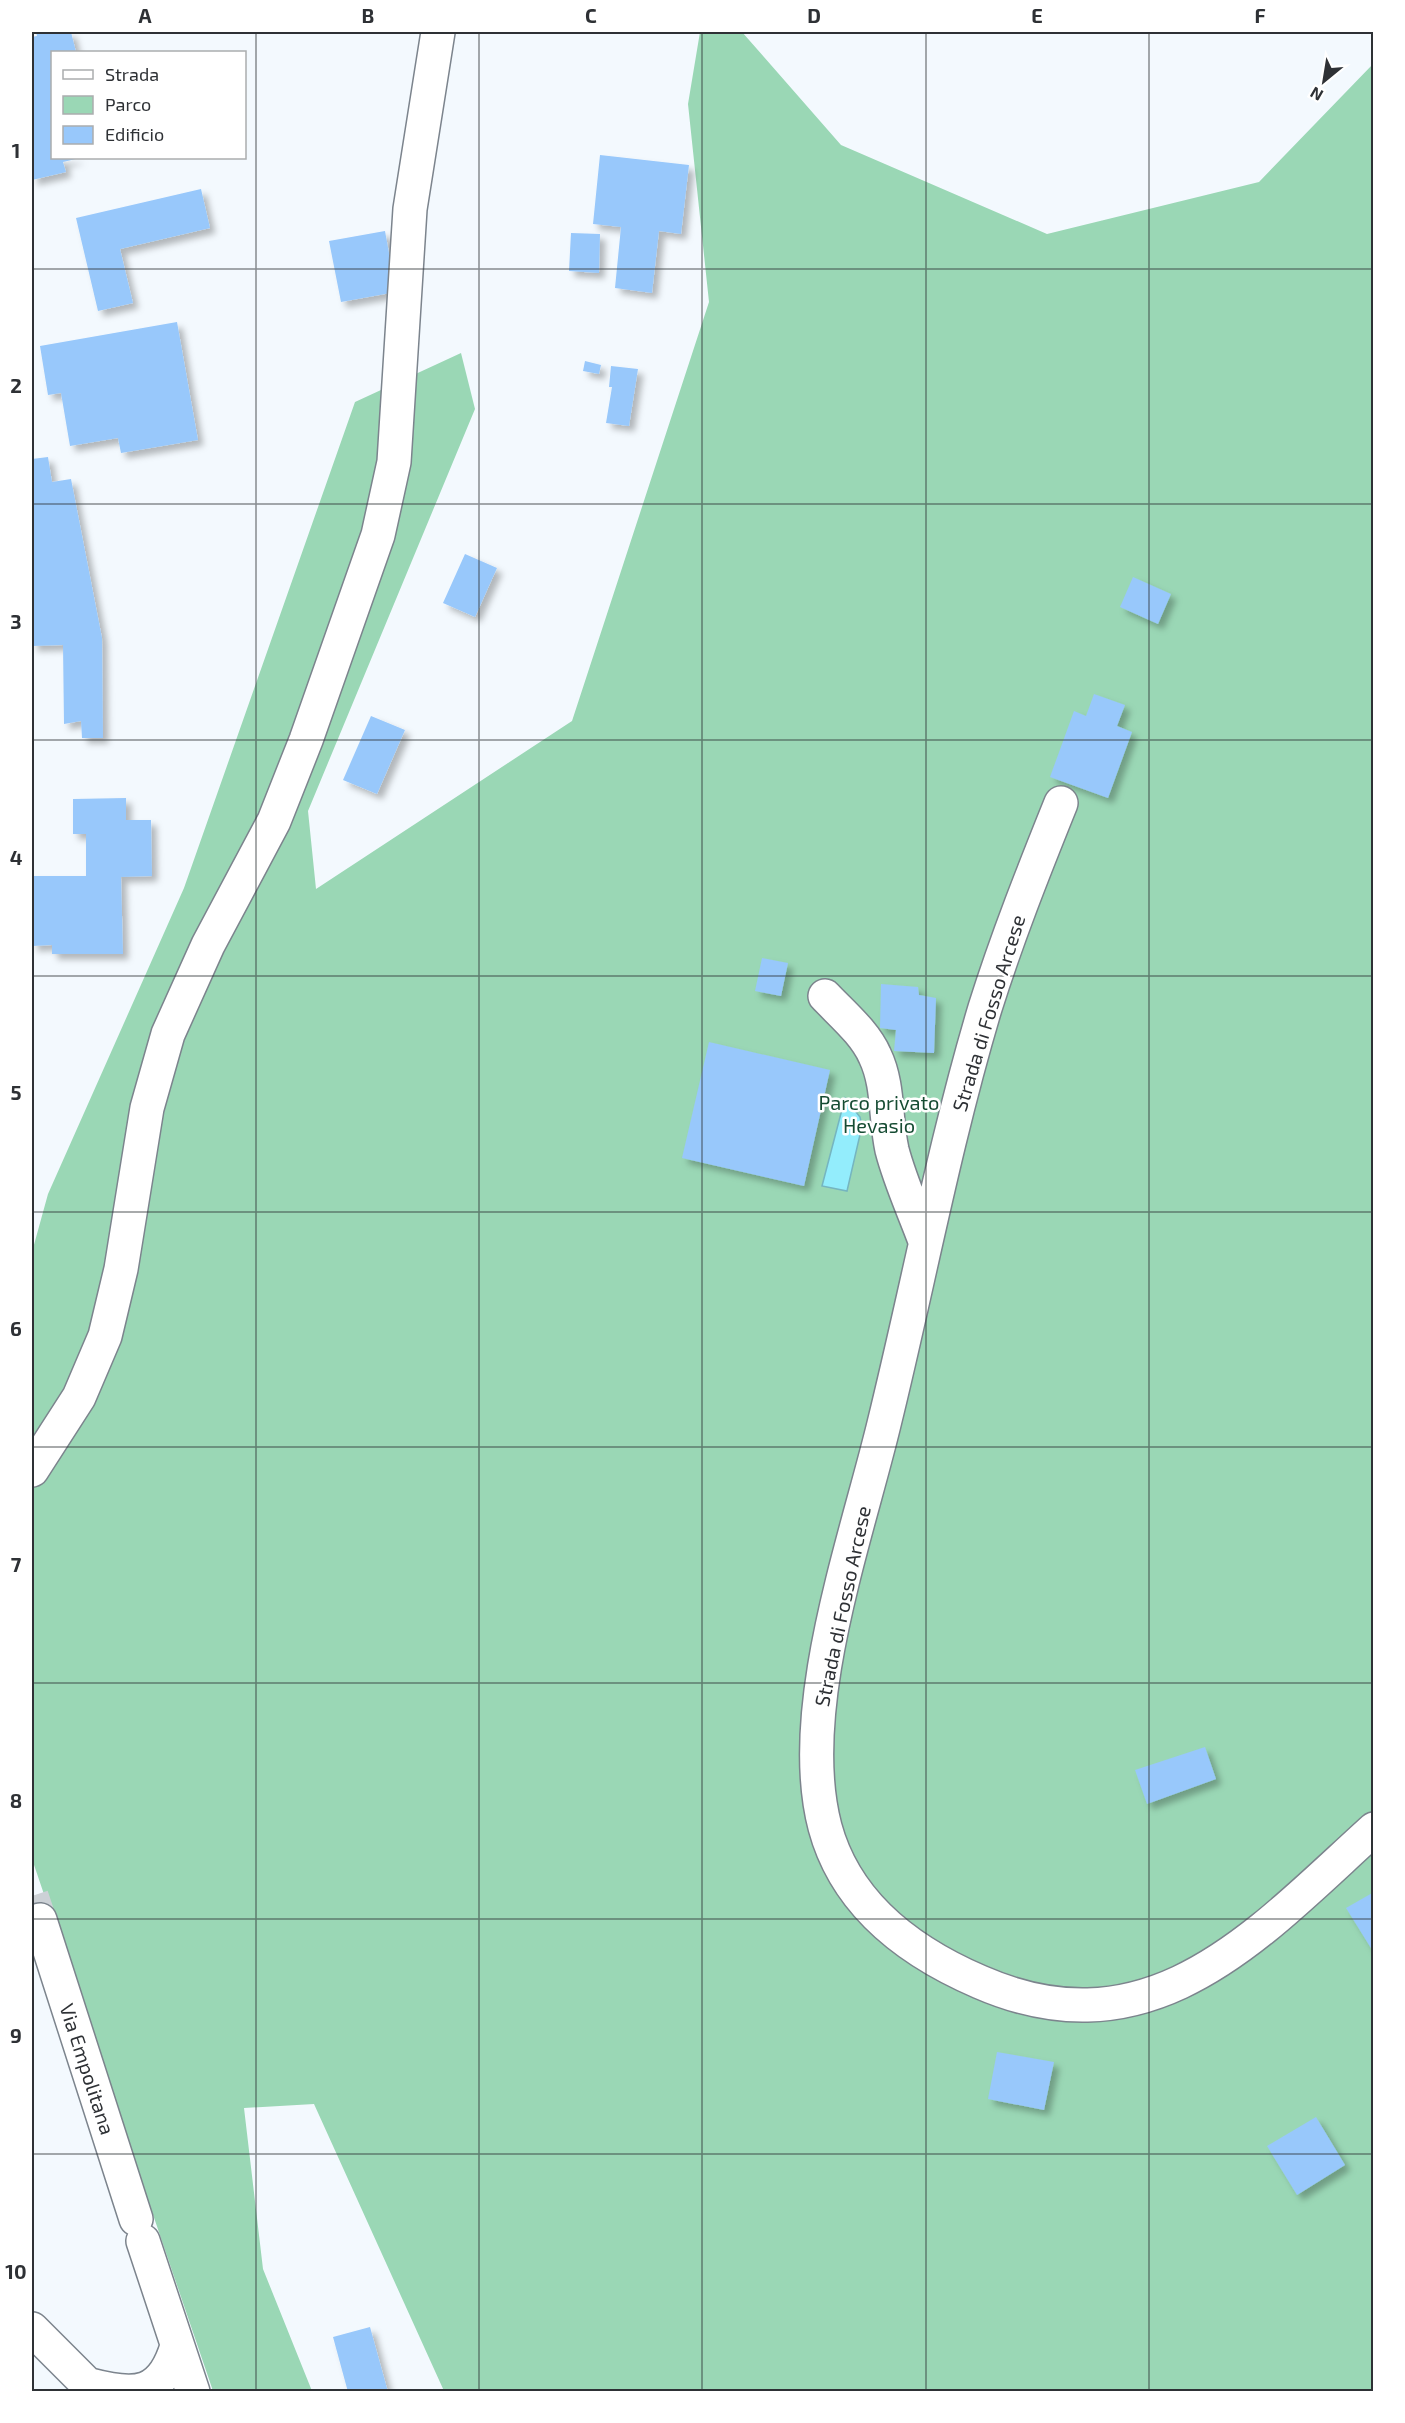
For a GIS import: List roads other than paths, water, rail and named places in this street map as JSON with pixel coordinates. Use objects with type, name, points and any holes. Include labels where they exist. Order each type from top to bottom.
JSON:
[{"type":"street","points":[[32,1470],[79,1397],[105,1336],[121,1269],[145,1119],[168,1034],[200,962],[274,821],[310,729],[378,535],[390,487],[395,454],[411,209],[438,32]]},
{"type":"street","name":"Strada di Fosso Arcese","points":[[1061,803],[1018,912],[984,1012],[925,1241],[907,1329],[843,1587],[818,1722],[817,1750],[824,1824],[840,1865],[862,1900],[894,1934],[913,1948],[991,1987],[1056,2002],[1120,2002],[1167,1989],[1212,1967],[1264,1926],[1374,1829]]},
{"type":"street","points":[[825,996],[863,1037],[874,1053],[885,1090],[893,1152],[925,1241]]},
{"type":"street","name":"Via Empolitana","points":[[40,1920],[193,2391]]},
{"type":"street","points":[[32,2329],[92,2388],[121,2391],[150,2389],[166,2374],[177,2346]]},
{"type":"water","points":[[845,1098],[860,1117],[862,1126],[847,1191],[822,1186]]},
{"type":"tunnel","points":[[32,1896],[40,1920]]},
{"type":"park label","name":"Parco privato Hevasio","points":[[879,1114]]}]
